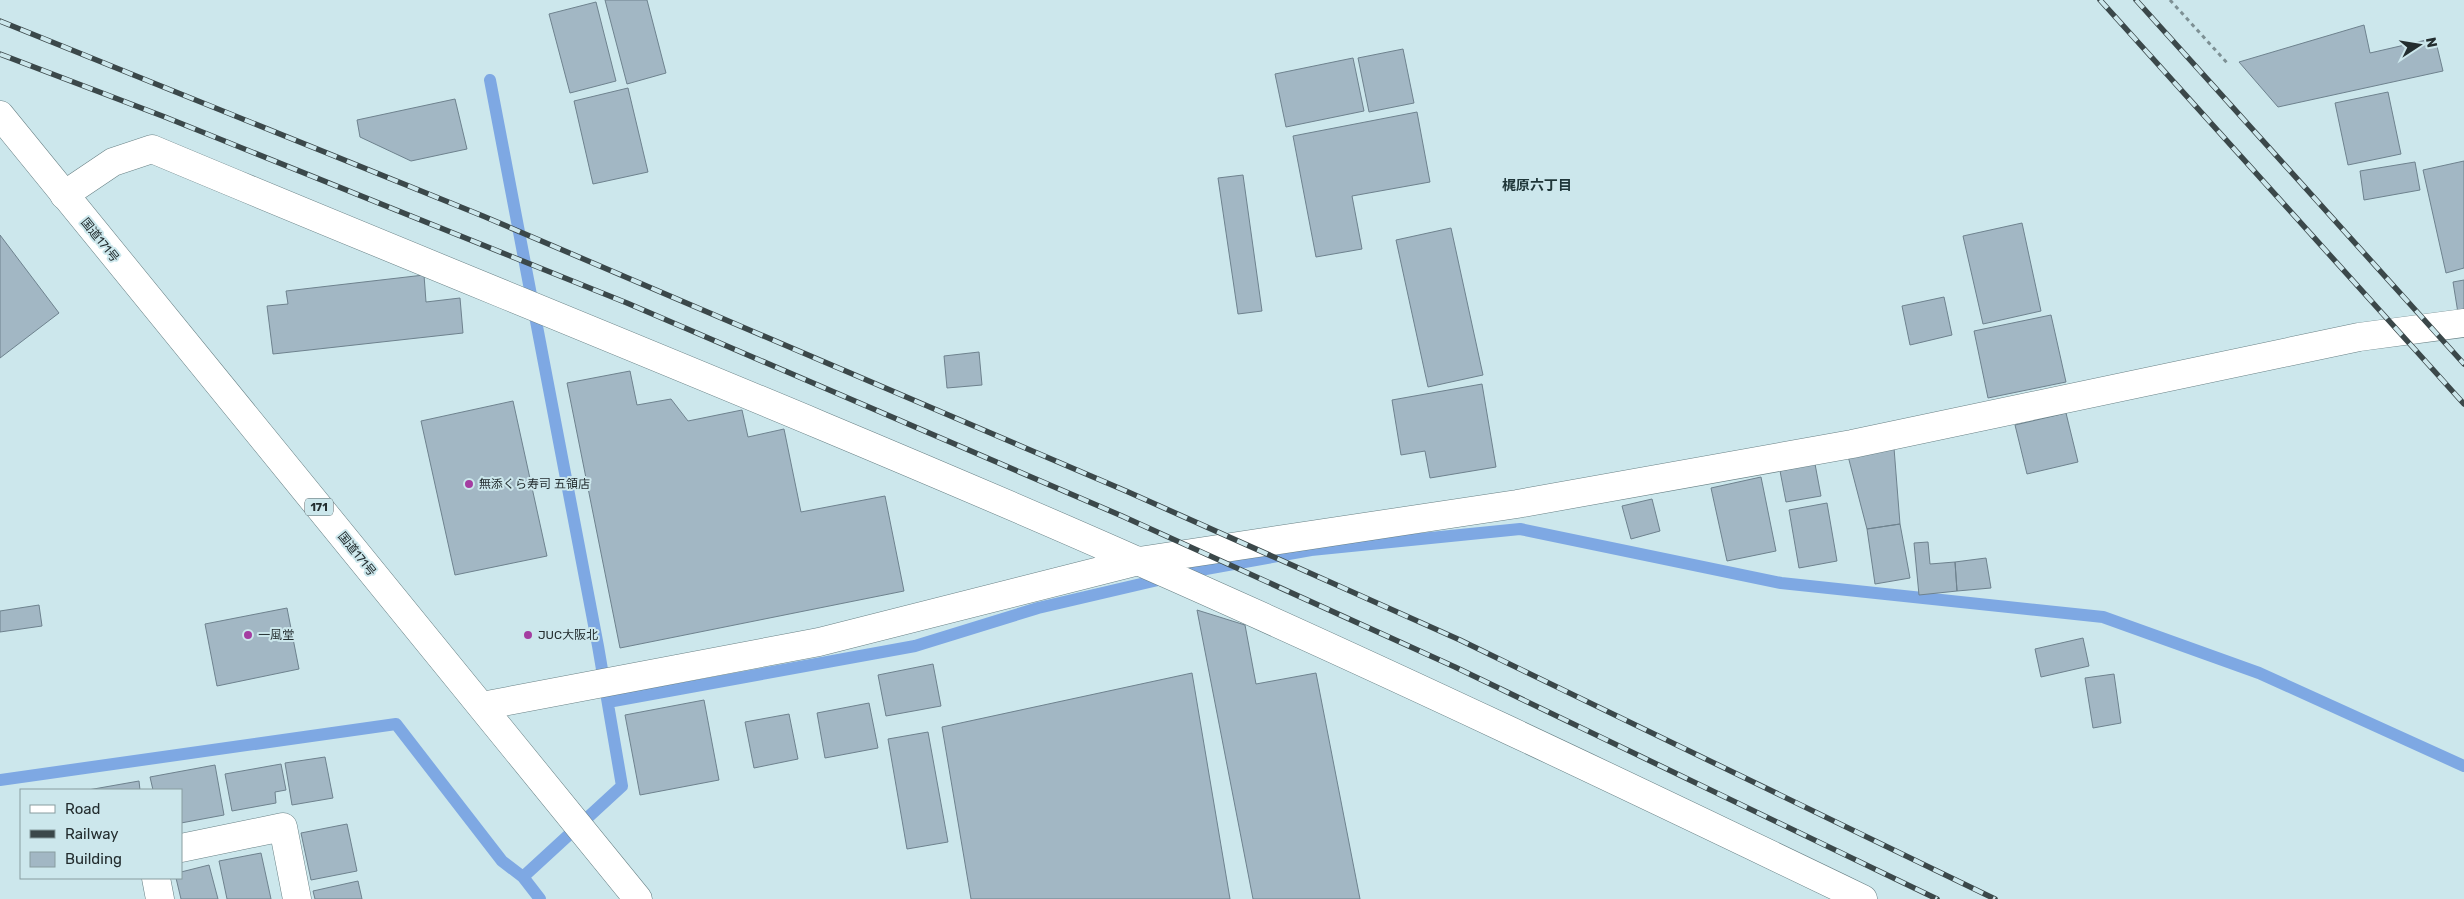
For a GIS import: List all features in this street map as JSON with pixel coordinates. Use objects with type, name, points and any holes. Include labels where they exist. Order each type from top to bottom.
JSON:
[{"type":"main road","name":"国道171号","points":[[0,115],[638,899]]},
{"type":"main road","points":[[64,196],[112,162],[152,149],[868,446],[1139,561],[1525,736],[1863,899]]},
{"type":"main road","points":[[482,706],[819,642],[1139,561],[1517,504],[1852,444],[2359,337],[2464,323]]},
{"type":"main road","points":[[182,848],[283,827],[297,899]]},
{"type":"main road","points":[[156,879],[160,899]]},
{"type":"path","points":[[2170,0],[2229,64]]},
{"type":"building","points":[[605,0],[647,0],[666,73],[627,84]]},
{"type":"building","points":[[596,2],[616,81],[570,93],[549,14]]},
{"type":"building","points":[[2364,25],[2370,53],[2435,38],[2443,71],[2278,107],[2239,62]]},
{"type":"building","points":[[1403,49],[1414,103],[1369,112],[1358,58]]},
{"type":"building","points":[[1353,58],[1364,111],[1286,127],[1275,74]]},
{"type":"building","points":[[628,88],[648,172],[593,184],[574,101]]},
{"type":"building","points":[[2388,92],[2401,154],[2348,165],[2335,103]]},
{"type":"building","points":[[455,99],[467,149],[411,161],[360,137],[357,120]]},
{"type":"building","points":[[1417,112],[1430,182],[1352,196],[1362,249],[1316,257],[1293,136]]},
{"type":"building","points":[[2464,161],[2464,268],[2446,273],[2423,170]]},
{"type":"building","points":[[2415,162],[2420,190],[2364,200],[2360,171]]},
{"type":"building","points":[[1243,175],[1262,311],[1238,314],[1218,178]]},
{"type":"building","points":[[2022,223],[2041,311],[1983,324],[1963,236]]},
{"type":"building","points":[[1451,228],[1483,375],[1428,387],[1396,240]]},
{"type":"building","points":[[0,235],[59,313],[0,358]]},
{"type":"building","points":[[424,275],[426,302],[460,298],[463,333],[273,354],[267,306],[288,304],[286,291]]},
{"type":"building","points":[[2464,280],[2464,312],[2458,313],[2453,282]]},
{"type":"building","points":[[1944,297],[1952,335],[1910,345],[1902,306]]},
{"type":"building","points":[[2051,315],[2066,382],[1988,398],[1974,331]]},
{"type":"building","points":[[979,352],[982,385],[947,388],[944,356]]},
{"type":"building","points":[[630,371],[637,405],[671,399],[688,421],[742,410],[748,437],[784,429],[801,512],[885,496],[904,591],[620,648],[567,383]]},
{"type":"building","points":[[1482,384],[1496,467],[1430,478],[1425,451],[1401,455],[1392,400]]},
{"type":"building","points":[[513,401],[547,556],[455,575],[421,421]]},
{"type":"building","points":[[2066,413],[2078,462],[2027,474],[2015,425]]},
{"type":"building","points":[[1894,448],[1900,524],[1867,529],[1848,456]]},
{"type":"building","points":[[1815,464],[1821,496],[1786,502],[1780,471]]},
{"type":"building","points":[[1761,477],[1776,551],[1727,561],[1711,488]]},
{"type":"building","points":[[1652,499],[1660,531],[1631,539],[1622,506]]},
{"type":"building","points":[[1827,503],[1837,561],[1799,568],[1789,510]]},
{"type":"building","points":[[1900,524],[1910,578],[1875,584],[1867,529]]},
{"type":"building","points":[[1928,542],[1930,564],[1955,562],[1957,591],[1919,595],[1914,543]]},
{"type":"building","points":[[1986,558],[1991,588],[1957,591],[1955,562]]},
{"type":"building","points":[[39,605],[42,626],[0,632],[0,611]]},
{"type":"building","points":[[287,608],[299,669],[217,686],[205,624]]},
{"type":"building","points":[[1197,610],[1245,625],[1256,684],[1316,673],[1360,899],[1253,899]]},
{"type":"building","points":[[2083,638],[2089,666],[2041,677],[2035,649]]},
{"type":"building","points":[[933,664],[941,706],[886,716],[878,675]]},
{"type":"building","points":[[1192,673],[1230,899],[971,899],[942,727]]},
{"type":"building","points":[[2114,674],[2121,723],[2093,728],[2085,678]]},
{"type":"building","points":[[704,700],[719,780],[640,795],[625,715]]},
{"type":"building","points":[[869,703],[878,748],[825,758],[817,713]]},
{"type":"building","points":[[789,714],[798,759],[754,768],[745,722]]},
{"type":"building","points":[[928,732],[948,842],[907,849],[888,739]]},
{"type":"building","points":[[325,757],[333,798],[292,805],[285,763]]},
{"type":"building","points":[[281,764],[286,790],[275,792],[276,803],[232,811],[225,774]]},
{"type":"building","points":[[215,765],[224,815],[182,823],[182,789],[153,789],[150,777]]},
{"type":"building","points":[[139,781],[140,789],[94,789]]},
{"type":"building","points":[[347,824],[357,871],[311,880],[301,833]]},
{"type":"building","points":[[261,853],[271,899],[227,899],[219,861]]},
{"type":"building","points":[[209,865],[218,899],[181,899],[176,879],[182,879],[182,872]]},
{"type":"building","points":[[358,881],[362,899],[315,899],[313,891]]},
{"type":"waterway","points":[[490,80],[598,646],[622,786],[523,877]]},
{"type":"waterway","points":[[1189,572],[1311,550],[1520,529],[1781,583],[2103,617],[2259,673],[2464,766]]},
{"type":"waterway","points":[[608,702],[915,646],[1038,608],[1158,580]]},
{"type":"waterway","points":[[0,780],[396,724],[502,861],[523,877],[540,899]]},
{"type":"railway","points":[[2100,0],[2464,404]]},
{"type":"railway","points":[[2136,0],[2464,364]]},
{"type":"railway","points":[[0,21],[483,216],[1126,491],[1460,640],[1995,899]]},
{"type":"railway","points":[[0,54],[165,117],[627,303],[1122,516],[1455,667],[1937,899]]},
{"type":"place","name":"無添くら寿司 五領店","points":[[469,484]]},
{"type":"place","name":"一風堂","points":[[248,635]]},
{"type":"place","name":"JUC大阪北","points":[[528,635]]},
{"type":"district","name":"梶原六丁目","points":[[1537,185]]}]
